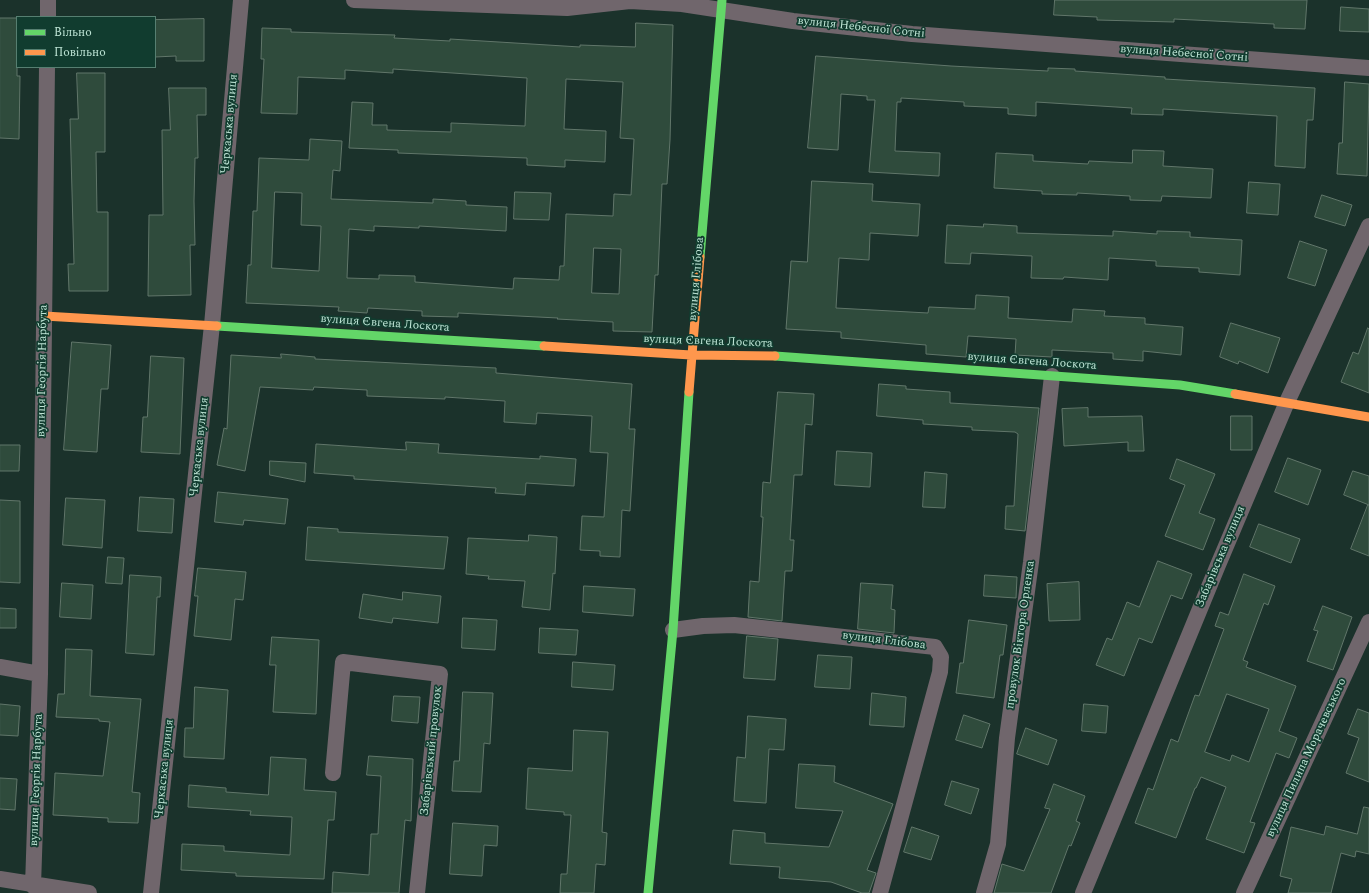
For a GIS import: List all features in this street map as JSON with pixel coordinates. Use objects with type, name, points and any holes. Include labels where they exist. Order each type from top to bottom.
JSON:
[{"type":"street","points":[[48,0],[48,16]]},
{"type":"street","name":"Черкаська вулиця","points":[[151,893],[212,325],[241,0]]},
{"type":"street","name":"вулиця Небесної Сотні","points":[[354,0],[567,8],[630,1],[721,5],[793,22],[912,34],[1369,68]]},
{"type":"street","name":"вулиця Глібова","points":[[648,893],[673,630],[690,355],[721,5]]},
{"type":"street","name":"вулиця Георгія Нарбута","points":[[33,886],[40,674],[47,68]]},
{"type":"street","name":"Забарівська вулиця","points":[[1083,893],[1202,601],[1288,402],[1369,226]]},
{"type":"street","name":"вулиця Євгена Лоскота","points":[[44,316],[690,355],[762,355],[1180,385],[1288,402],[1369,417]]},
{"type":"street","name":"провулок Віктора Орленка","points":[[984,893],[998,844],[1007,738],[1031,562],[1052,376]]},
{"type":"street","name":"вулиця Пилипа Морачевського","points":[[1244,893],[1369,622]]},
{"type":"street","name":"вулиця Глібова","points":[[673,630],[734,625],[935,647],[941,657],[940,672],[880,893]]},
{"type":"street","name":"Забарівський провулок","points":[[333,773],[343,662],[440,674],[417,893]]},
{"type":"street","points":[[0,667],[40,674]]},
{"type":"street","points":[[0,879],[33,886],[89,893]]},
{"type":"building","points":[[1055,0],[1307,0],[1305,29],[1274,28],[1274,24],[1174,19],[1174,22],[1097,20],[1097,17],[1054,15]]},
{"type":"building","points":[[1341,7],[1369,9],[1369,32],[1340,31]]},
{"type":"building","points":[[0,18],[16,18],[16,68],[17,76],[20,76],[19,139],[0,138]]},
{"type":"building","points":[[204,19],[204,61],[176,61],[176,56],[156,57],[156,20]]},
{"type":"building","points":[[636,23],[673,25],[670,140],[667,184],[662,184],[658,275],[655,275],[652,332],[613,331],[613,322],[557,319],[558,318],[458,313],[458,317],[422,316],[422,311],[368,308],[367,313],[338,311],[339,307],[246,303],[248,265],[251,265],[253,211],[257,211],[259,158],[309,160],[310,139],[342,141],[340,171],[333,170],[331,199],[433,203],[433,199],[466,201],[466,205],[507,207],[506,231],[419,226],[419,228],[374,226],[374,231],[349,229],[347,278],[379,279],[379,275],[415,276],[415,282],[513,289],[514,278],[559,280],[560,266],[564,266],[566,214],[613,216],[614,194],[631,195],[634,139],[620,138],[623,82],[566,79],[564,129],[606,131],[605,162],[565,160],[565,167],[527,165],[527,158],[398,153],[398,150],[349,148],[352,102],[373,103],[372,125],[387,125],[387,130],[451,132],[451,123],[525,126],[527,78],[393,69],[393,73],[345,70],[345,79],[298,77],[297,114],[261,113],[264,59],[261,59],[262,28],[291,29],[291,32],[395,35],[394,38],[450,41],[450,39],[580,47],[580,45],[635,47]],"holes":[[[275,192],[302,193],[301,225],[321,226],[319,271],[272,268]],[[594,248],[621,249],[619,294],[592,293]]]},
{"type":"building","points":[[816,56],[951,66],[1048,71],[1048,68],[1075,69],[1075,71],[1165,77],[1165,79],[1315,88],[1313,120],[1307,120],[1305,168],[1275,166],[1277,116],[1163,109],[1163,115],[1131,114],[1132,108],[1036,102],[1036,116],[1008,114],[1008,108],[964,106],[964,102],[901,98],[901,102],[897,102],[895,151],[940,153],[939,176],[869,172],[875,100],[867,100],[867,96],[841,94],[838,150],[808,148]]},
{"type":"building","points":[[77,73],[105,73],[105,152],[96,152],[97,212],[108,212],[108,291],[69,291],[68,264],[74,264],[70,119],[78,119]]},
{"type":"building","points":[[1345,82],[1369,84],[1367,176],[1337,174],[1339,143],[1342,143]]},
{"type":"building","points":[[169,88],[206,88],[206,115],[197,115],[198,158],[195,158],[194,201],[195,245],[190,245],[191,295],[148,296],[149,215],[163,215],[162,130],[170,130]]},
{"type":"building","points":[[1133,150],[1164,151],[1163,166],[1213,169],[1211,198],[1162,196],[1161,201],[1130,200],[1130,196],[1077,193],[1077,195],[1042,194],[1042,191],[994,188],[996,153],[1033,155],[1033,161],[1088,164],[1089,161],[1132,163]]},
{"type":"building","points":[[812,181],[873,184],[872,201],[920,204],[918,236],[870,233],[869,260],[839,258],[836,308],[928,313],[929,307],[975,309],[976,295],[1009,297],[1008,318],[1072,322],[1073,309],[1105,311],[1104,316],[1145,318],[1145,324],[1183,327],[1181,355],[1143,351],[1143,361],[1113,359],[1113,353],[1052,350],[1052,357],[1015,355],[1016,339],[968,336],[966,357],[926,354],[926,345],[841,338],[841,332],[786,329],[791,261],[807,262]]},
{"type":"building","points":[[1249,182],[1280,184],[1278,215],[1247,213]]},
{"type":"building","points":[[515,192],[551,193],[549,220],[514,219]]},
{"type":"building","points":[[1322,195],[1352,205],[1345,226],[1315,217]]},
{"type":"building","points":[[984,224],[1017,226],[1017,233],[1113,236],[1113,231],[1157,234],[1157,231],[1190,232],[1190,237],[1242,240],[1240,275],[1199,272],[1199,268],[1156,266],[1156,261],[1109,258],[1108,280],[1064,277],[1063,279],[1031,278],[1032,256],[971,253],[970,264],[945,263],[947,225],[983,227]]},
{"type":"building","points":[[1300,241],[1327,250],[1315,286],[1288,278]]},
{"type":"building","points":[[1231,323],[1280,338],[1268,373],[1239,361],[1238,364],[1220,357]]},
{"type":"building","points":[[1368,328],[1369,393],[1341,382],[1353,352],[1358,354]]},
{"type":"building","points":[[72,342],[111,345],[108,389],[101,389],[97,452],[64,450]]},
{"type":"building","points":[[281,354],[315,357],[315,359],[496,368],[496,373],[632,384],[629,429],[635,429],[630,511],[622,510],[620,557],[600,556],[600,551],[580,550],[582,516],[604,517],[608,453],[590,452],[592,416],[537,413],[536,424],[504,422],[505,401],[445,397],[445,399],[367,396],[367,390],[314,387],[313,390],[260,387],[245,471],[217,465],[224,428],[227,429],[231,355],[281,358]]},
{"type":"building","points":[[151,356],[184,358],[180,454],[141,452],[143,417],[147,417]]},
{"type":"building","points":[[879,384],[906,386],[906,389],[950,392],[950,403],[1039,408],[1025,531],[1005,529],[1006,506],[1014,506],[1018,434],[1015,432],[972,430],[972,427],[923,424],[923,420],[877,416]]},
{"type":"building","points":[[778,392],[814,394],[812,425],[805,424],[802,475],[794,475],[790,540],[794,540],[792,571],[785,571],[782,621],[748,617],[750,581],[759,582],[763,517],[761,517],[763,482],[770,483]]},
{"type":"building","points":[[1088,408],[1088,417],[1142,416],[1144,451],[1128,451],[1128,442],[1064,446],[1062,409]]},
{"type":"building","points":[[1231,416],[1252,416],[1252,450],[1231,450]]},
{"type":"building","points":[[406,442],[439,444],[438,453],[540,459],[540,456],[576,459],[574,486],[526,483],[525,495],[495,493],[496,488],[354,479],[354,476],[314,473],[316,444],[406,450]]},
{"type":"building","points":[[0,445],[20,445],[19,471],[0,471]]},
{"type":"building","points":[[837,451],[872,453],[870,487],[835,485]]},
{"type":"building","points":[[1288,458],[1321,470],[1308,505],[1275,492]]},
{"type":"building","points":[[1177,459],[1215,474],[1199,513],[1215,519],[1203,550],[1165,536],[1185,485],[1170,479]]},
{"type":"building","points":[[270,461],[306,463],[305,482],[270,475]]},
{"type":"building","points":[[1353,471],[1369,476],[1369,505],[1344,495]]},
{"type":"building","points":[[925,472],[947,474],[945,508],[923,507]]},
{"type":"building","points":[[218,492],[288,499],[285,524],[244,520],[243,525],[215,522]]},
{"type":"building","points":[[140,497],[174,499],[172,533],[138,531]]},
{"type":"building","points":[[66,498],[105,500],[102,548],[63,545]]},
{"type":"building","points":[[0,500],[20,501],[20,583],[0,582]]},
{"type":"building","points":[[1369,505],[1369,556],[1351,549]]},
{"type":"building","points":[[1259,524],[1300,539],[1291,563],[1250,547]]},
{"type":"building","points":[[308,527],[338,529],[338,532],[448,537],[444,569],[306,560]]},
{"type":"building","points":[[529,535],[557,537],[555,574],[553,573],[550,610],[522,607],[525,581],[488,579],[489,576],[466,574],[468,538],[528,541]]},
{"type":"building","points":[[108,557],[124,558],[122,584],[106,583]]},
{"type":"building","points":[[1158,561],[1192,574],[1182,599],[1171,595],[1152,643],[1139,638],[1124,676],[1096,665],[1107,638],[1112,640],[1127,602],[1139,607]]},
{"type":"building","points":[[198,568],[246,572],[243,600],[235,599],[231,640],[194,636],[198,596],[195,596]]},
{"type":"building","points":[[1244,574],[1275,586],[1268,605],[1264,603],[1243,660],[1248,662],[1246,667],[1296,686],[1279,731],[1297,738],[1289,758],[1276,753],[1250,822],[1255,823],[1244,853],[1206,839],[1226,787],[1201,777],[1195,788],[1176,838],[1135,823],[1148,788],[1153,790],[1171,739],[1178,742],[1195,695],[1199,696],[1224,629],[1215,626],[1220,612],[1228,615]],"holes":[[[1227,694],[1269,709],[1249,762],[1232,755],[1230,761],[1205,752]]]},
{"type":"building","points":[[130,575],[161,577],[160,597],[157,597],[154,655],[126,653]]},
{"type":"building","points":[[985,575],[1017,577],[1016,598],[984,596]]},
{"type":"building","points":[[1079,582],[1080,620],[1049,621],[1047,584]]},
{"type":"building","points":[[62,583],[93,585],[91,619],[60,617]]},
{"type":"building","points":[[861,583],[893,585],[891,609],[895,610],[894,633],[858,629]]},
{"type":"building","points":[[584,586],[635,589],[633,616],[583,612]]},
{"type":"building","points":[[403,592],[441,596],[438,623],[393,618],[392,623],[359,618],[363,594],[402,600]]},
{"type":"building","points":[[1323,606],[1352,617],[1333,670],[1307,661],[1318,631],[1314,630]]},
{"type":"building","points":[[0,608],[16,609],[16,628],[0,628]]},
{"type":"building","points":[[463,618],[497,620],[495,650],[462,648]]},
{"type":"building","points":[[969,620],[1007,625],[1003,655],[1000,655],[994,698],[956,693],[960,663],[963,663]]},
{"type":"building","points":[[540,628],[578,630],[576,655],[539,653]]},
{"type":"building","points":[[747,636],[778,639],[775,680],[744,678]]},
{"type":"building","points":[[272,637],[319,640],[316,714],[273,712],[276,665],[270,665]]},
{"type":"building","points":[[66,649],[92,650],[90,696],[141,699],[132,792],[140,793],[138,823],[108,822],[108,818],[53,815],[55,773],[103,776],[110,722],[99,721],[99,719],[56,717],[58,694],[64,694]]},
{"type":"building","points":[[818,655],[852,657],[850,689],[815,687]]},
{"type":"building","points":[[573,662],[615,665],[613,690],[572,687]]},
{"type":"building","points":[[195,687],[228,690],[224,759],[184,757],[185,728],[193,728]]},
{"type":"building","points":[[463,692],[493,693],[490,744],[484,743],[481,792],[452,791],[454,761],[459,761]]},
{"type":"building","points":[[872,693],[906,697],[904,727],[870,725]]},
{"type":"building","points":[[394,696],[420,697],[418,723],[392,721]]},
{"type":"building","points":[[0,704],[20,706],[18,736],[0,735]]},
{"type":"building","points":[[1084,704],[1108,706],[1106,733],[1082,731]]},
{"type":"building","points":[[1358,709],[1369,713],[1369,782],[1346,773],[1359,738],[1348,734]]},
{"type":"building","points":[[964,715],[990,724],[982,748],[956,740]]},
{"type":"building","points":[[748,716],[786,719],[784,750],[769,749],[766,803],[734,801],[737,757],[745,758]]},
{"type":"building","points":[[1026,728],[1057,740],[1048,765],[1017,754]]},
{"type":"building","points":[[574,730],[608,732],[602,832],[607,833],[605,865],[596,864],[594,893],[560,893],[561,874],[567,874],[571,815],[564,815],[564,812],[526,809],[528,768],[572,771]]},
{"type":"building","points":[[369,756],[413,759],[411,821],[405,820],[399,893],[332,893],[333,872],[369,875],[371,834],[378,834],[381,776],[367,775]]},
{"type":"building","points":[[271,757],[306,759],[304,790],[336,792],[334,820],[328,820],[324,879],[236,876],[236,873],[181,870],[182,844],[224,846],[224,851],[290,855],[292,817],[250,815],[251,811],[188,807],[189,785],[226,788],[226,792],[268,795]]},
{"type":"building","points":[[799,764],[835,766],[834,782],[893,804],[867,870],[876,873],[869,893],[862,893],[831,882],[779,878],[780,867],[730,864],[733,830],[765,833],[765,843],[829,847],[843,811],[796,808]]},
{"type":"building","points":[[0,778],[17,779],[15,810],[0,809]]},
{"type":"building","points":[[952,781],[979,789],[971,814],[945,805]]},
{"type":"building","points":[[1054,784],[1085,796],[1076,821],[1080,823],[1071,846],[1069,845],[1051,893],[994,893],[1002,864],[1024,871],[1050,809],[1045,808]]},
{"type":"building","points":[[1364,807],[1369,808],[1369,854],[1356,851],[1355,857],[1341,853],[1331,893],[1288,893],[1292,879],[1280,876],[1291,827],[1324,835],[1326,826],[1357,834]]},
{"type":"building","points":[[453,823],[498,826],[497,846],[484,845],[482,876],[450,874]]},
{"type":"building","points":[[912,827],[939,836],[931,860],[904,852]]},
{"type":"traffic: fast","points":[[700,257],[722,0]]},
{"type":"traffic: fast","points":[[217,326],[544,346]]},
{"type":"traffic: fast","points":[[775,356],[1180,385],[1235,394]]},
{"type":"traffic: fast","points":[[648,893],[673,630],[689,392]]},
{"type":"traffic: slow","points":[[689,392],[700,257]]},
{"type":"traffic: slow","points":[[44,316],[217,326]]},
{"type":"traffic: slow","points":[[544,346],[691,355],[775,356]]},
{"type":"traffic: slow","points":[[1235,394],[1369,417]]}]
